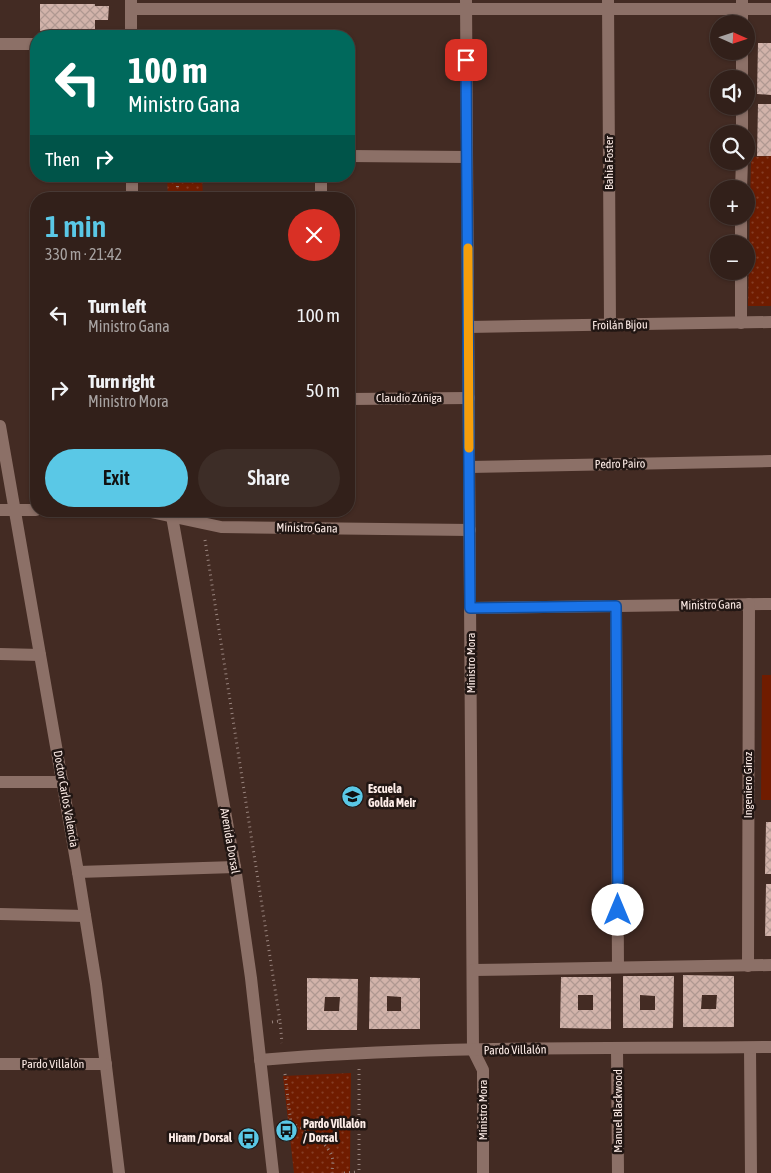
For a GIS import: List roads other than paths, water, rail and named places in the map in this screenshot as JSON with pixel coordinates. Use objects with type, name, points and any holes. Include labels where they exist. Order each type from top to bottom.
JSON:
[{"type":"street","points":[[131,30],[131,4],[742,5],[771,9]]},
{"type":"street","name":"Bahía Foster","points":[[608,4],[610,325]]},
{"type":"street","name":"Ministro Mora","points":[[466,5],[473,1050],[483,1070],[483,1173]]},
{"type":"street","points":[[0,44],[30,44]]},
{"type":"street","points":[[355,156],[467,157]]},
{"type":"street","points":[[741,280],[741,323]]},
{"type":"street","name":"Froilán Bijou","points":[[468,327],[771,322]]},
{"type":"street","name":"Claudio Zúñiga","points":[[355,399],[469,398]]},
{"type":"street","name":"Doctor Carlos Valencia","points":[[0,426],[78,872],[106,1064],[119,1173]]},
{"type":"street","name":"Pedro Pairo","points":[[469,468],[771,461]]},
{"type":"street","points":[[0,510],[30,510]]},
{"type":"street","name":"Avenida Dorsal","points":[[172,517],[235,867],[251,978],[273,1173]]},
{"type":"street","name":"Ministro Gana","points":[[183,517],[203,524],[221,526],[470,530]]},
{"type":"street","name":"Ingeniero Giroz","points":[[748,966],[749,604]]},
{"type":"street","name":"Ministro Gana","points":[[470,608],[771,604]]},
{"type":"street","points":[[616,606],[618,967]]},
{"type":"street","points":[[0,654],[40,655]]},
{"type":"street","points":[[0,782],[63,782]]},
{"type":"street","points":[[78,872],[235,867]]},
{"type":"street","points":[[0,914],[85,916]]},
{"type":"street","points":[[473,970],[771,965]]},
{"type":"street","name":"Pardo Villalón","points":[[260,1060],[473,1050],[771,1047]]},
{"type":"street","points":[[750,1048],[751,1173]]},
{"type":"street","name":"Manuel Blackwood","points":[[617,1049],[618,1173]]},
{"type":"street","name":"Pardo Villalón","points":[[0,1064],[106,1064]]},
{"type":"place","name":"Escuela Golda Meir","points":[[352,796]]},
{"type":"place","name":"Pardo Villalón / Dorsal","points":[[287,1131]]},
{"type":"place","name":"Hiram / Dorsal","points":[[248,1138]]}]
